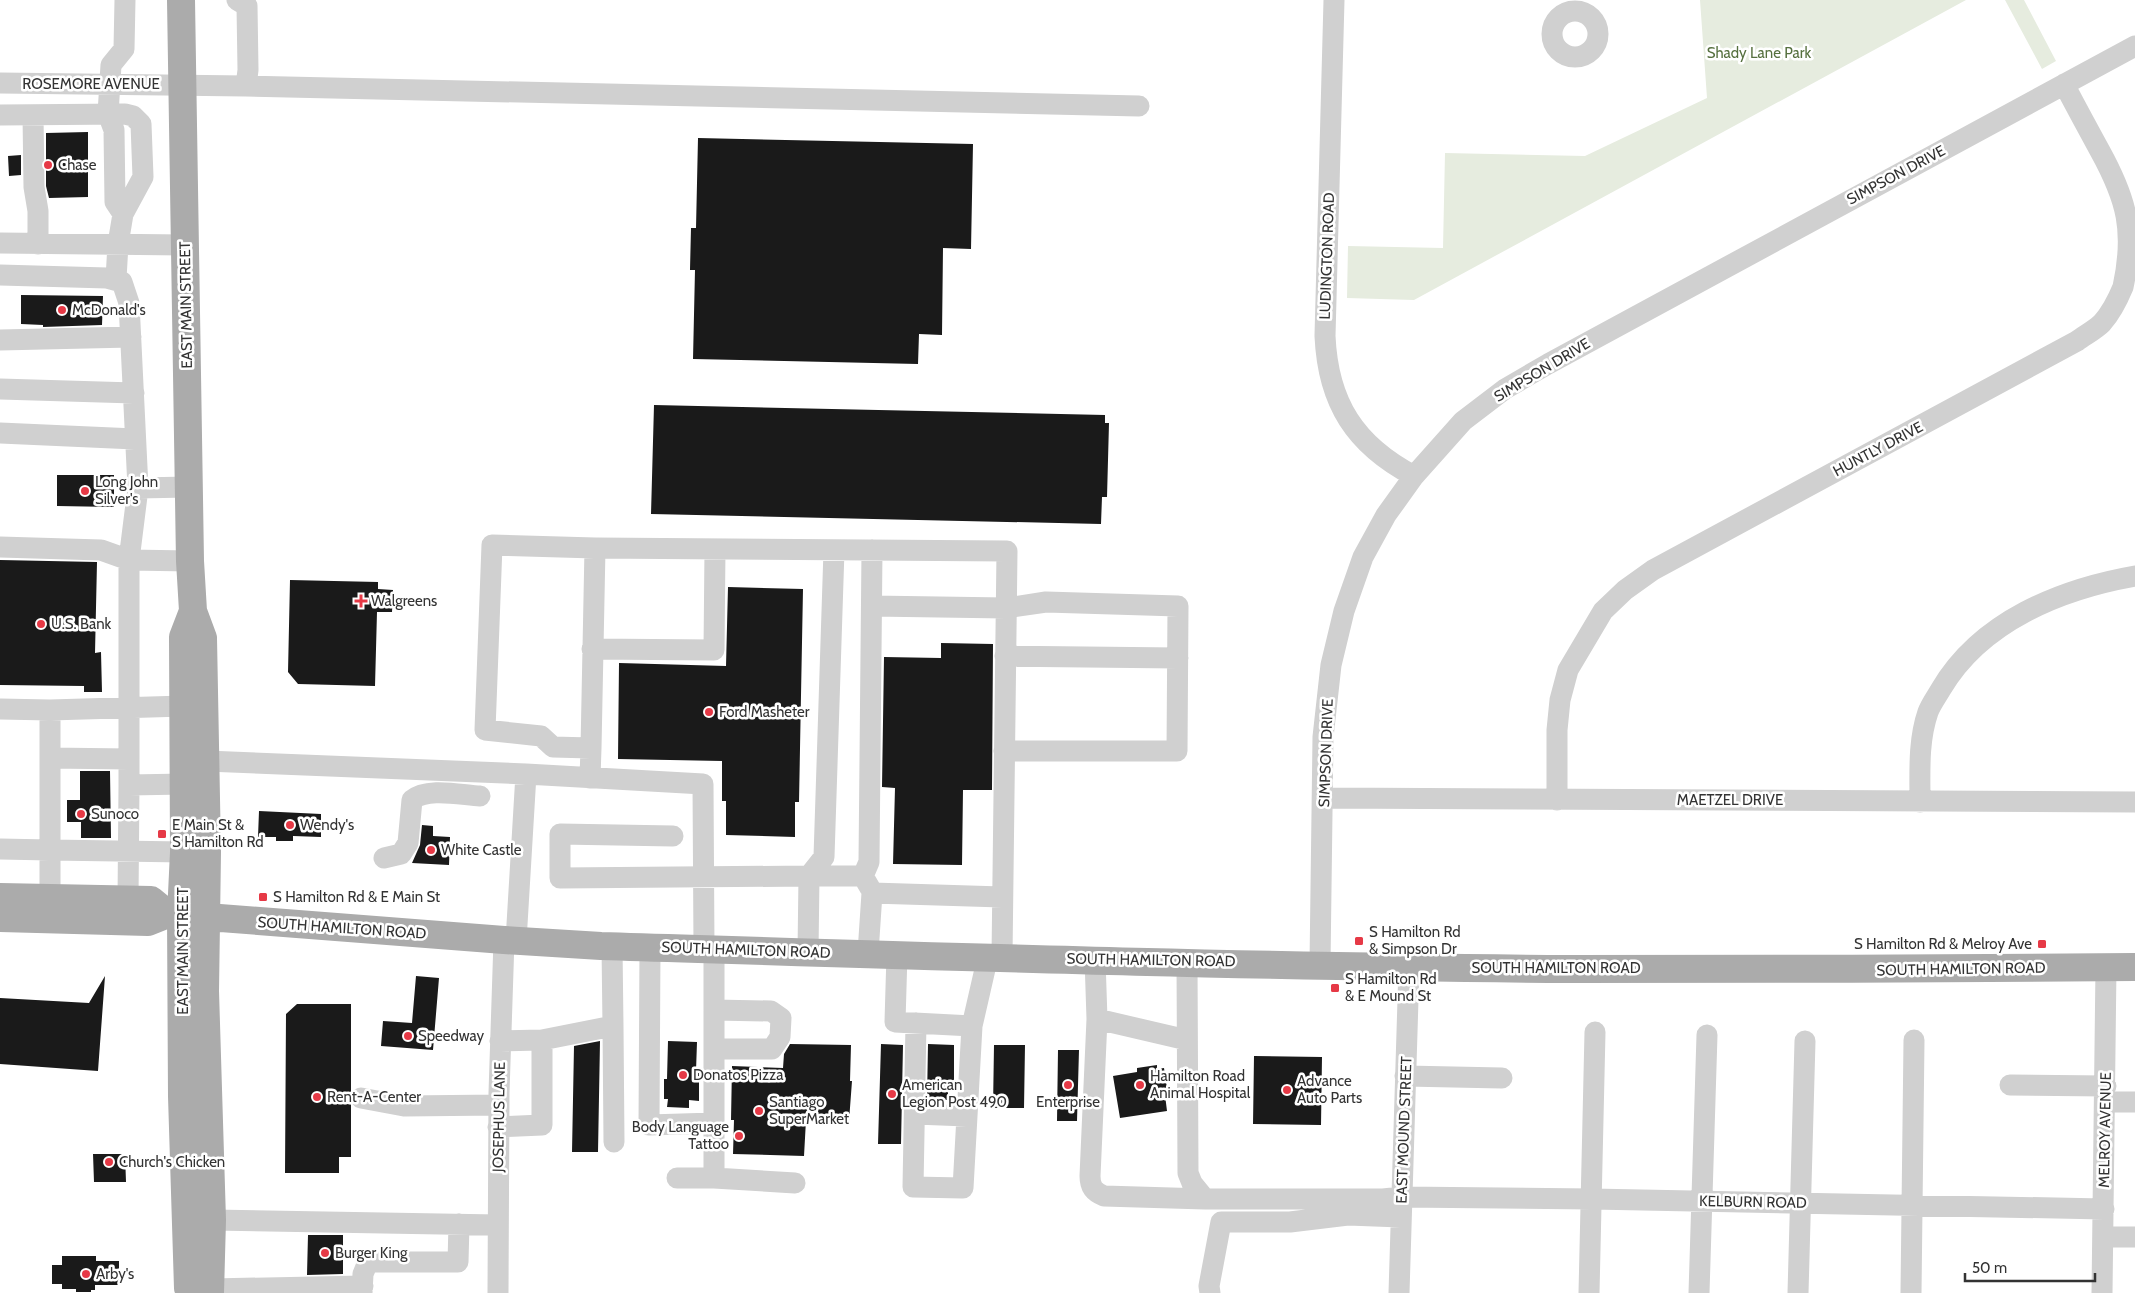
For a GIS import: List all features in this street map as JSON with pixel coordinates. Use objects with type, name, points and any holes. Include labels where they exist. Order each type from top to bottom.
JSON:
[{"type":"main road","name":"EAST MAIN STREET","points":[[181,0],[190,561],[193,611],[203,638],[206,761],[185,915],[205,990],[212,1220],[204,1292],[188,1288],[183,1104],[185,915],[184,637],[193,611]]},
{"type":"main road","points":[[0,897],[151,900],[185,915]]},
{"type":"main road","name":"SOUTH HAMILTON ROAD","points":[[0,918],[148,922],[185,915],[612,946],[1409,967],[1866,970],[2135,967]]},
{"type":"street","points":[[123,214],[116,202],[115,135],[108,114],[111,65],[124,49],[125,0]]},
{"type":"street","points":[[237,0],[247,6],[248,70],[246,86]]},
{"type":"street","name":"LUDINGTON ROAD","points":[[1334,0],[1325,336],[1326,362],[1337,400],[1364,439],[1393,465],[1414,476]]},
{"type":"street","name":"SIMPSON DRIVE","points":[[1320,964],[1324,798],[1323,737],[1331,665],[1344,611],[1363,557],[1386,515],[1414,476],[1463,421],[1505,389],[1617,326],[2135,46]]},
{"type":"street","name":"ROSEMORE AVENUE","points":[[0,83],[182,84],[1139,106]]},
{"type":"street","name":"HUNTLY DRIVE","points":[[1556,800],[1557,730],[1560,700],[1568,670],[1603,611],[1625,590],[1662,566],[2077,341],[2102,323],[2119,298],[2129,273],[2133,253],[2134,232],[2131,212],[2123,192],[2064,84]]},
{"type":"street","points":[[0,115],[125,114],[133,116],[143,127],[143,177],[123,214],[118,244],[116,279]]},
{"type":"street","points":[[33,115],[34,186],[38,211],[38,244]]},
{"type":"street","points":[[0,243],[185,245]]},
{"type":"street","points":[[0,275],[116,279],[122,282],[129,304],[138,488],[129,560],[128,900]]},
{"type":"street","points":[[0,340],[131,337]]},
{"type":"street","points":[[0,389],[134,393]]},
{"type":"street","points":[[0,433],[135,439]]},
{"type":"street","points":[[138,488],[189,487]]},
{"type":"street","points":[[591,748],[553,747],[541,736],[485,730],[492,545],[595,548],[1007,551],[1002,897],[995,956],[972,1026],[963,1188],[913,1188],[916,1023]]},
{"type":"street","points":[[0,547],[101,550],[129,560],[190,561]]},
{"type":"street","points":[[590,778],[595,548]]},
{"type":"street","points":[[592,649],[714,650],[714,549]]},
{"type":"street","points":[[808,952],[809,876],[824,857],[834,550]]},
{"type":"street","points":[[868,953],[872,550]]},
{"type":"street","points":[[1920,802],[1920,744],[1928,710],[1945,682],[1963,658],[1986,638],[2044,602],[2077,589],[2135,576]]},
{"type":"street","points":[[872,606],[1006,608],[1046,602],[1178,606],[1177,750],[1004,750]]},
{"type":"street","points":[[1005,656],[1178,658]]},
{"type":"street","points":[[0,709],[50,710],[184,706]]},
{"type":"street","points":[[50,710],[50,898]]},
{"type":"street","points":[[50,758],[128,758]]},
{"type":"street","points":[[206,761],[526,774],[703,784],[704,878],[714,1010],[714,1178]]},
{"type":"street","name":"JOSEPHUS LANE","points":[[498,1293],[500,1041],[526,774]]},
{"type":"street","points":[[129,785],[185,784]]},
{"type":"street","points":[[384,858],[401,854],[408,842],[412,800],[417,796],[426,792],[480,796]]},
{"type":"street","name":"MAETZEL DRIVE","points":[[1324,798],[2135,802]]},
{"type":"street","points":[[672,836],[560,834],[560,878],[809,876],[868,885],[1002,897]]},
{"type":"street","points":[[0,849],[184,852]]},
{"type":"street","points":[[612,946],[614,1142]]},
{"type":"street","points":[[650,947],[649,1125],[714,1123]]},
{"type":"street","points":[[897,954],[894,1022],[972,1026]]},
{"type":"street","points":[[1095,959],[1097,1018],[1090,1176],[1090,1184],[1093,1189],[1104,1196],[1205,1199],[1383,1200],[1401,1207]]},
{"type":"street","points":[[1187,961],[1188,1173],[1192,1183],[1205,1199]]},
{"type":"street","name":"EAST MOUND STREET","points":[[1399,1293],[1409,967]]},
{"type":"street","name":"MELROY AVENUE","points":[[2102,1293],[2106,967]]},
{"type":"street","points":[[714,1010],[771,1011],[781,1018],[780,1037],[772,1049],[714,1053]]},
{"type":"street","points":[[1097,1018],[1187,1040]]},
{"type":"street","points":[[500,1041],[542,1040],[612,1026]]},
{"type":"street","points":[[1589,1293],[1595,1032]]},
{"type":"street","points":[[1699,1293],[1706,1035]]},
{"type":"street","points":[[498,1127],[542,1125],[542,1040]]},
{"type":"street","points":[[1911,1293],[1914,1040]]},
{"type":"street","points":[[1798,1293],[1805,1041]]},
{"type":"street","points":[[649,1110],[670,1114],[693,1114],[699,1112],[704,1107],[704,1075],[714,1053]]},
{"type":"street","points":[[1405,1076],[1502,1078]]},
{"type":"street","points":[[2010,1086],[2105,1094],[2135,1102]]},
{"type":"street","points":[[361,1098],[404,1106],[499,1105]]},
{"type":"street","points":[[915,1114],[967,1116]]},
{"type":"street","points":[[677,1178],[714,1178],[795,1183]]},
{"type":"street","name":"KELBURN ROAD","points":[[1401,1207],[1592,1199],[2104,1209]]},
{"type":"street","points":[[1210,1293],[1209,1286],[1221,1222],[1290,1222],[1401,1207]]},
{"type":"street","points":[[212,1220],[498,1225]]},
{"type":"street","points":[[204,1292],[362,1290],[368,1262],[458,1262],[459,1224]]},
{"type":"street","points":[[2103,1237],[2135,1237]]},
{"type":"green space","name":"Shady Lane Park","points":[[1700,0],[1966,0],[1414,300],[1347,298],[1348,246],[1443,248],[1445,153],[1585,156],[1707,98]]},
{"type":"green space","points":[[2005,0],[2024,0],[2056,61],[2042,69]]},
{"type":"building","name":"Chase","points":[[88,132],[88,197],[49,198],[46,186],[46,133]]},
{"type":"building","points":[[698,138],[973,144],[971,249],[943,248],[942,335],[919,334],[918,364],[693,359],[695,270],[690,270],[691,228],[696,228]]},
{"type":"building","points":[[21,155],[21,175],[9,176],[8,156]]},
{"type":"building","name":"McDonald's","points":[[21,295],[103,296],[102,325],[43,327],[43,325],[21,324]]},
{"type":"building","points":[[654,405],[1105,415],[1105,423],[1109,423],[1107,497],[1102,497],[1101,524],[651,514]]},
{"type":"building","name":"Long John Silver's","points":[[57,475],[114,475],[114,507],[57,506]]},
{"type":"building","points":[[0,560],[97,562],[95,653],[101,652],[102,692],[84,692],[84,686],[0,685]]},
{"type":"building","name":"Walgreens","points":[[290,580],[378,582],[378,589],[393,590],[392,612],[377,612],[375,686],[298,684],[288,672]]},
{"type":"building","name":"Ford Masheter","points":[[728,587],[803,589],[799,802],[795,802],[795,837],[726,835],[726,801],[722,801],[722,761],[618,759],[619,663],[726,666]]},
{"type":"building","points":[[941,643],[993,644],[992,790],[963,790],[962,865],[893,864],[895,788],[882,787],[884,657],[941,658]]},
{"type":"building","name":"Sunoco","points":[[80,771],[110,771],[111,838],[81,838],[81,822],[67,822],[67,800],[80,800]]},
{"type":"building","name":"Wendy's","points":[[259,811],[321,814],[321,837],[293,836],[293,841],[276,841],[276,837],[258,837]]},
{"type":"building","name":"White Castle","points":[[422,825],[433,826],[433,836],[450,837],[449,865],[412,863],[420,845]]},
{"type":"building","points":[[105,976],[98,1071],[0,1064],[0,998],[89,1003]]},
{"type":"building","points":[[416,976],[439,978],[433,1050],[381,1046],[383,1021],[412,1023]]},
{"type":"building","points":[[297,1004],[351,1004],[351,1091],[349,1096],[351,1105],[351,1157],[339,1157],[339,1173],[285,1173],[286,1014]]},
{"type":"building","points":[[600,1041],[598,1152],[572,1152],[574,1046]]},
{"type":"building","name":"Donatos Pizza","points":[[668,1041],[697,1042],[696,1071],[699,1071],[699,1101],[689,1100],[689,1108],[667,1107],[668,1099],[664,1099],[664,1079],[667,1079]]},
{"type":"building","points":[[790,1044],[851,1045],[850,1081],[852,1081],[849,1121],[806,1120],[804,1156],[733,1154],[734,1120],[731,1120],[732,1066],[783,1068],[784,1054]]},
{"type":"building","name":"American Legion Post 490","points":[[881,1044],[903,1045],[901,1144],[878,1144]]},
{"type":"building","points":[[928,1044],[954,1045],[954,1082],[948,1082],[948,1100],[927,1100]]},
{"type":"building","points":[[994,1045],[1025,1045],[1024,1108],[993,1108]]},
{"type":"building","name":"Enterprise","points":[[1058,1050],[1079,1050],[1077,1121],[1057,1121]]},
{"type":"building","name":"Advance Auto Parts","points":[[1254,1056],[1322,1057],[1321,1125],[1253,1124]]},
{"type":"building","name":"Hamilton Road Animal Hospital","points":[[1157,1065],[1157,1069],[1164,1068],[1168,1095],[1165,1095],[1167,1111],[1120,1118],[1113,1076],[1137,1072],[1137,1068]]},
{"type":"building","name":"Church's Chicken","points":[[93,1154],[125,1154],[126,1182],[94,1182]]},
{"type":"building","name":"Burger King","points":[[308,1235],[343,1235],[343,1274],[307,1275]]},
{"type":"building","name":"Arby's","points":[[62,1256],[96,1256],[96,1261],[119,1261],[119,1285],[95,1285],[95,1290],[91,1290],[91,1292],[76,1292],[76,1289],[62,1289],[62,1284],[52,1284],[52,1265],[62,1265]]},
{"type":"place","name":"Chase","points":[[48,165]]},
{"type":"place","name":"McDonald's","points":[[62,310]]},
{"type":"place","name":"Long John Silver's","points":[[85,491]]},
{"type":"place","name":"Walgreens","points":[[361,601]]},
{"type":"place","name":"U.S. Bank","points":[[41,624]]},
{"type":"place","name":"Ford Masheter","points":[[709,712]]},
{"type":"place","name":"Sunoco","points":[[81,814]]},
{"type":"place","name":"Wendy's","points":[[290,825]]},
{"type":"place","name":"E Main St & S Hamilton Rd","points":[[162,834]]},
{"type":"place","name":"White Castle","points":[[431,850]]},
{"type":"place","name":"S Hamilton Rd & E Main St","points":[[263,897]]},
{"type":"place","name":"S Hamilton Rd & Simpson Dr","points":[[1359,941]]},
{"type":"place","name":"S Hamilton Rd & Melroy Ave","points":[[2042,944]]},
{"type":"place","name":"S Hamilton Rd & E Mound St","points":[[1335,988]]},
{"type":"place","name":"Speedway","points":[[408,1036]]},
{"type":"place","name":"Donatos Pizza","points":[[683,1075]]},
{"type":"place","name":"Enterprise","points":[[1068,1085]]},
{"type":"place","name":"Hamilton Road Animal Hospital","points":[[1140,1085]]},
{"type":"place","name":"Advance Auto Parts","points":[[1287,1090]]},
{"type":"place","name":"American Legion Post 490","points":[[892,1094]]},
{"type":"place","name":"Rent-A-Center","points":[[317,1097]]},
{"type":"place","name":"Santiago SuperMarket","points":[[759,1111]]},
{"type":"place","name":"Body Language Tattoo","points":[[739,1136]]},
{"type":"place","name":"Church's Chicken","points":[[109,1162]]},
{"type":"place","name":"Burger King","points":[[325,1253]]},
{"type":"place","name":"Arby's","points":[[86,1274]]}]
